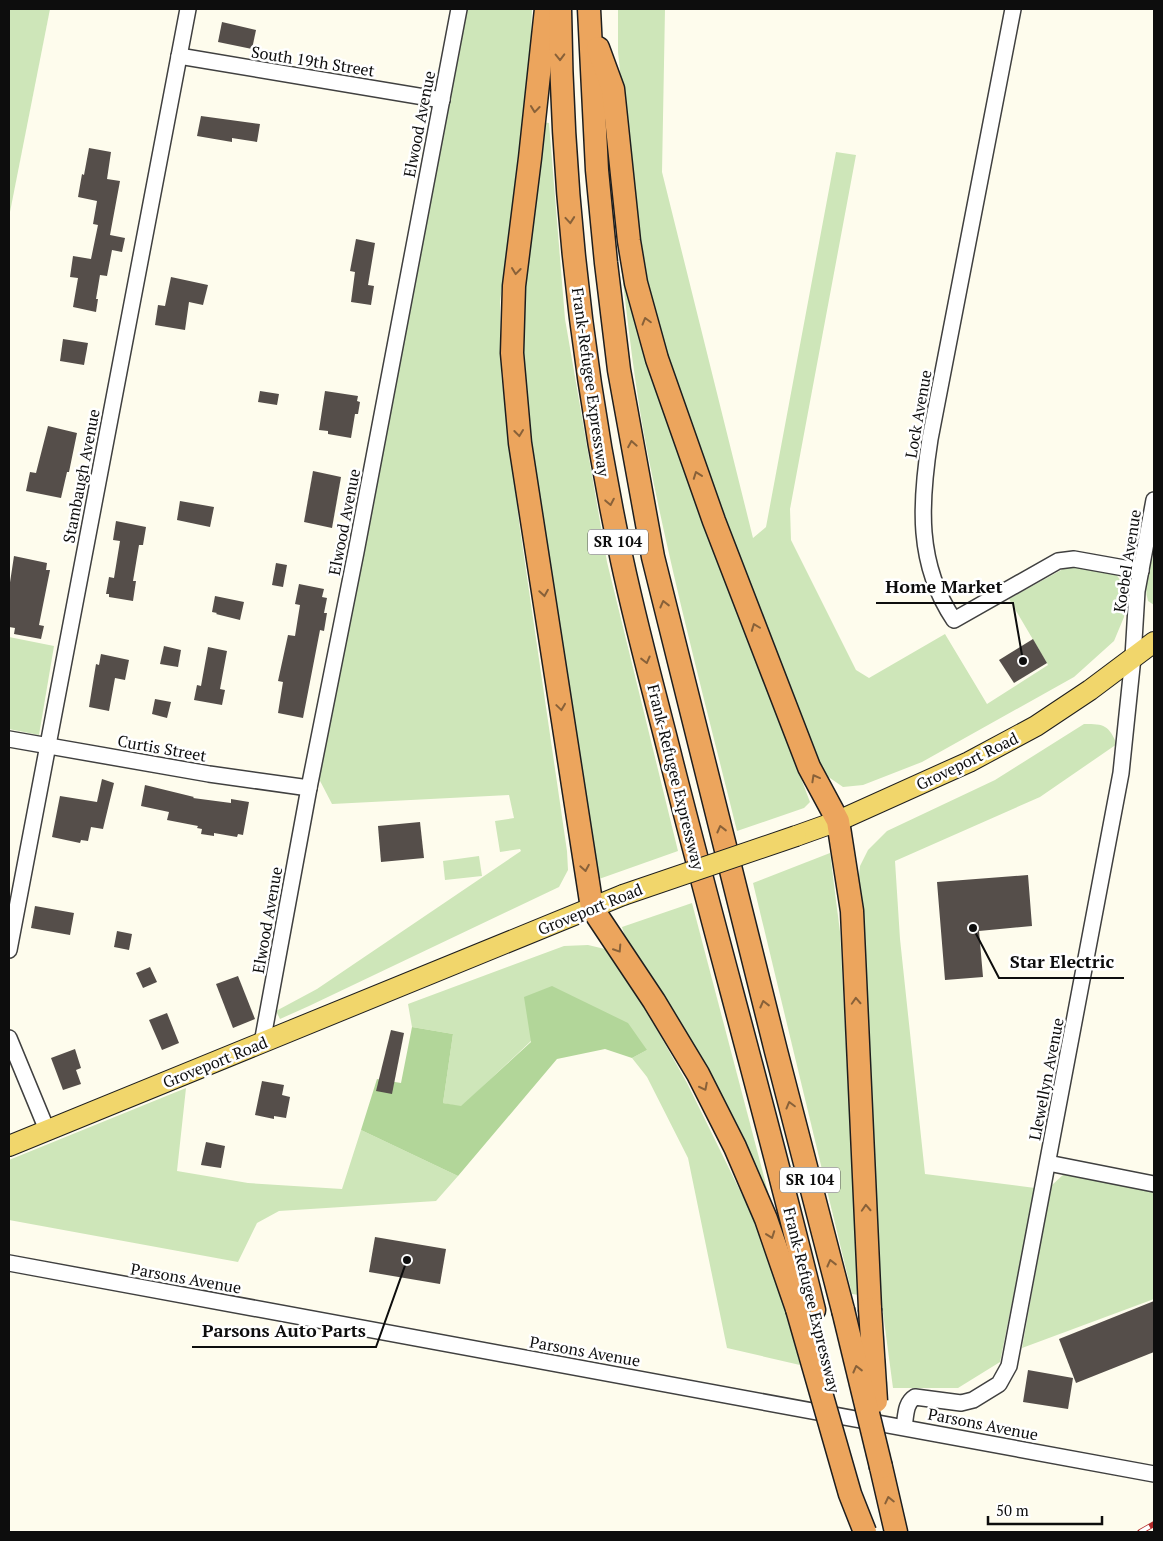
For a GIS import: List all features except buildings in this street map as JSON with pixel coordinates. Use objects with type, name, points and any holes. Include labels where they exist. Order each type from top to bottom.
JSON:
[{"type":"highway","points":[[546,9],[514,286],[512,353],[520,442],[592,908],[654,1001],[698,1074],[736,1147],[806,1310],[850,1494],[865,1532]]},
{"type":"highway","name":"Frank-Refugee Expressway","points":[[560,9],[564,139],[574,266],[593,405],[619,548],[726,973],[784,1187],[806,1310],[870,1532]]},
{"type":"highway","points":[[590,17],[613,89],[630,249],[636,283],[657,359],[710,512],[809,767],[838,821],[852,911],[870,1309],[881,1467]]},
{"type":"highway","name":"Frank-Refugee Expressway","points":[[590,17],[598,170],[606,263],[619,370],[653,557],[776,1051],[843,1310],[896,1532]]},
{"type":"main road","name":"Groveport Road","points":[[9,1146],[623,895],[838,821],[970,762],[1036,726],[1090,690],[1154,642]]},
{"type":"street","name":"Stambaugh Avenue","points":[[9,950],[188,9]]},
{"type":"street","name":"Elwood Avenue","points":[[262,1042],[459,9]]},
{"type":"street","name":"Lock Avenue","points":[[1013,9],[929,447],[923,498],[923,526],[926,553],[941,600],[954,620],[1058,560],[1074,558],[1141,571]]},
{"type":"street","name":"South 19th Street","points":[[179,56],[442,100]]},
{"type":"street","name":"Koebel Avenue","points":[[1133,657],[1137,591],[1154,500]]},
{"type":"street","name":"Llewellyn Avenue","points":[[904,1427],[910,1400],[916,1397],[961,1403],[973,1400],[999,1384],[1009,1366],[1122,773],[1133,657]]},
{"type":"street","name":"Curtis Street","points":[[9,738],[199,772],[309,788]]},
{"type":"street","points":[[9,1038],[47,1130]]},
{"type":"street","points":[[1048,1163],[1154,1184]]},
{"type":"street","name":"Parsons Avenue","points":[[9,1263],[1154,1474]]},
{"type":"green space","points":[[9,9],[50,9],[9,217]]},
{"type":"green space","points":[[465,9],[532,9],[530,63],[500,302],[501,374],[520,529],[567,851],[568,870],[559,887],[280,1019],[276,1011],[317,989],[521,851],[520,849],[500,852],[495,821],[514,818],[509,795],[332,804],[318,777]]},
{"type":"green space","points":[[618,9],[665,9],[662,172],[753,538],[766,527],[836,152],[856,155],[790,509],[791,540],[856,670],[869,678],[945,634],[987,704],[1048,665],[1009,599],[1063,569],[1079,565],[1115,573],[1127,589],[1124,617],[1114,641],[1074,677],[922,762],[863,785],[843,787],[817,769],[747,584],[654,316],[632,187],[618,52]]},
{"type":"green space","points":[[542,122],[549,123],[565,319],[607,562],[678,851],[599,879],[536,491],[521,362],[524,284]]},
{"type":"green space","points":[[620,257],[649,370],[679,455],[810,802],[804,808],[737,831],[679,597],[643,431]]},
{"type":"green space","points":[[1154,554],[1154,605],[1148,601],[1146,589],[1147,577]]},
{"type":"green space","points":[[9,637],[54,646],[39,735],[9,729]]},
{"type":"green space","points":[[1084,724],[1097,724],[1105,727],[1117,744],[1040,797],[895,861],[900,939],[925,1174],[1035,1188],[1000,1362],[958,1388],[893,1388],[875,1253],[857,892],[860,866],[868,850],[887,831],[995,780]]},
{"type":"green space","points":[[830,853],[840,932],[859,1295],[852,1294],[753,883]]},
{"type":"green space","points":[[479,856],[482,876],[445,880],[443,861]]},
{"type":"green space","points":[[692,903],[768,1192],[761,1194],[628,946],[622,927]]},
{"type":"green space","points":[[588,945],[605,949],[625,973],[687,1083],[751,1213],[783,1297],[800,1365],[727,1348],[688,1158],[647,1077],[632,1058],[647,1050],[531,1041],[461,1107],[443,1103],[453,1034],[412,1027],[408,1004],[564,946]]},
{"type":"green space","points":[[552,986],[628,1023],[647,1050],[632,1058],[605,1049],[557,1059],[458,1176],[361,1130],[377,1079],[401,1083],[412,1027],[453,1034],[443,1103],[461,1106],[531,1042],[524,997]]},
{"type":"green space","points":[[186,1088],[177,1171],[248,1183],[342,1189],[361,1130],[458,1176],[436,1201],[279,1211],[257,1223],[238,1262],[9,1220],[9,1160]]},
{"type":"green space","points":[[1065,1173],[1154,1190],[1154,1299],[1022,1348],[1051,1186]]},
{"type":"railway","points":[[1140,1532],[1154,1524]]},
{"type":"place","name":"Home Market","points":[[1023,661]]},
{"type":"place","name":"Star Electric","points":[[973,928]]},
{"type":"place","name":"Parsons Auto Parts","points":[[407,1260]]}]
